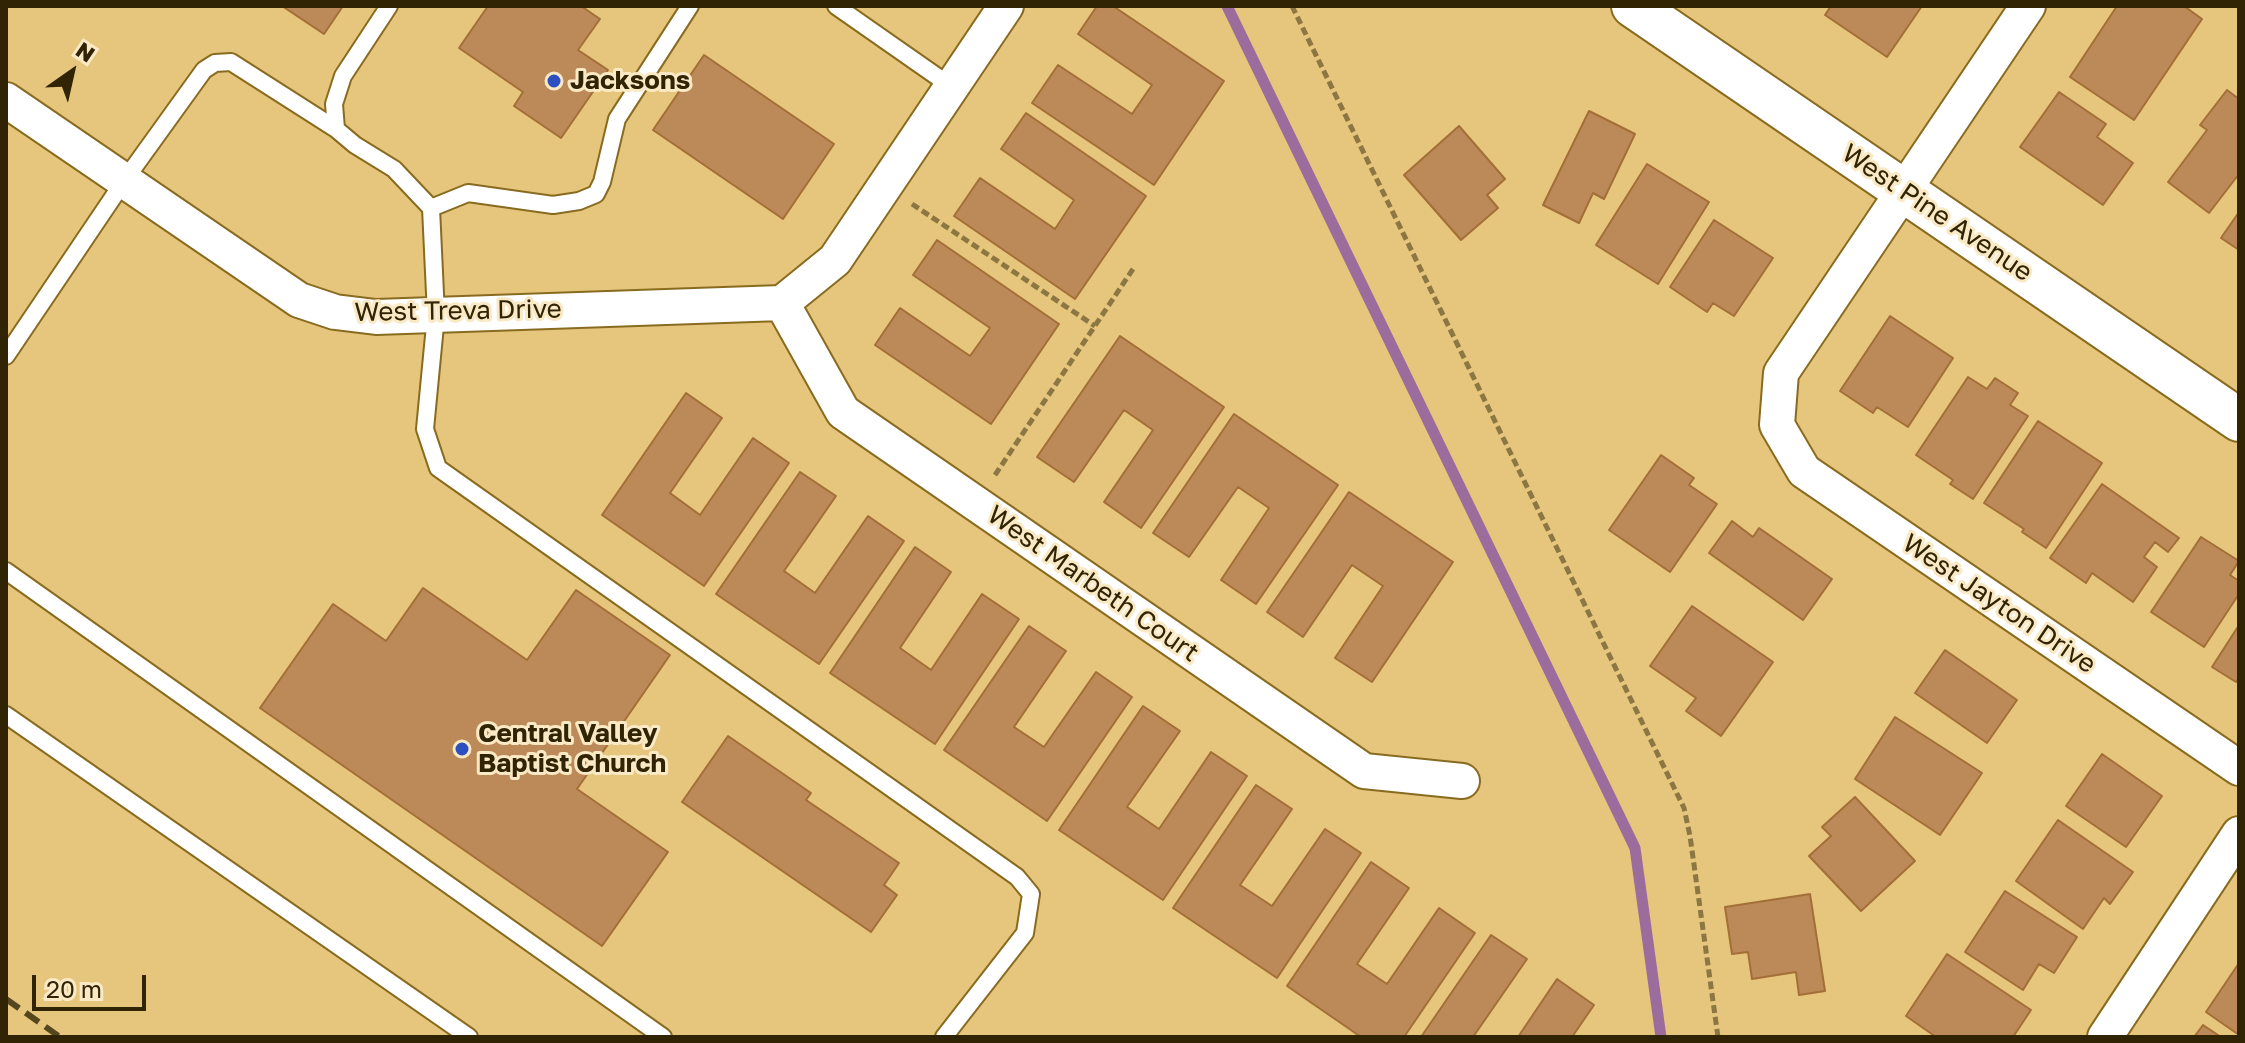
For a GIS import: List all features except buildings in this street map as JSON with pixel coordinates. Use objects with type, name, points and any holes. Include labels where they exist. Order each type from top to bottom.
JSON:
[{"type":"street","points":[[782,303],[835,260],[1006,6]]},
{"type":"street","name":"West Pine Avenue","points":[[1633,6],[2239,420]]},
{"type":"street","points":[[1905,191],[2028,6]]},
{"type":"street","name":"West Treva Drive","points":[[6,100],[299,300],[335,312],[376,317],[782,303]]},
{"type":"street","name":"West Jayton Drive","points":[[1905,191],[1781,373],[1777,425],[1804,471],[2239,768]]},
{"type":"street","name":"West Marbeth Court","points":[[782,303],[843,412],[1364,771],[1462,781]]},
{"type":"street","points":[[2105,1037],[2239,834]]},
{"type":"lane","points":[[336,129],[334,104],[343,76],[389,6]]},
{"type":"lane","points":[[431,208],[468,193],[553,205],[579,201],[596,194],[602,182],[617,119],[690,6]]},
{"type":"lane","points":[[836,6],[952,87]]},
{"type":"lane","points":[[6,356],[124,181],[204,70],[215,63],[231,62],[394,169],[431,208],[436,315],[425,429],[438,468],[1017,877],[1031,894],[1025,933],[944,1037]]},
{"type":"lane","points":[[6,571],[663,1037]]},
{"type":"lane","points":[[6,715],[469,1037]]},
{"type":"path","points":[[1292,6],[1684,808],[1718,1037]]},
{"type":"path","points":[[885,186],[1095,326]]},
{"type":"path","points":[[977,503],[1133,269]]},
{"type":"waterway","points":[[1227,6],[1635,848],[1661,1037]]},
{"type":"railway","points":[[6,999],[60,1037]]},
{"type":"place","name":"Jacksons","points":[[554,81]]},
{"type":"place","name":"Central Valley Baptist Church","points":[[462,749]]}]
